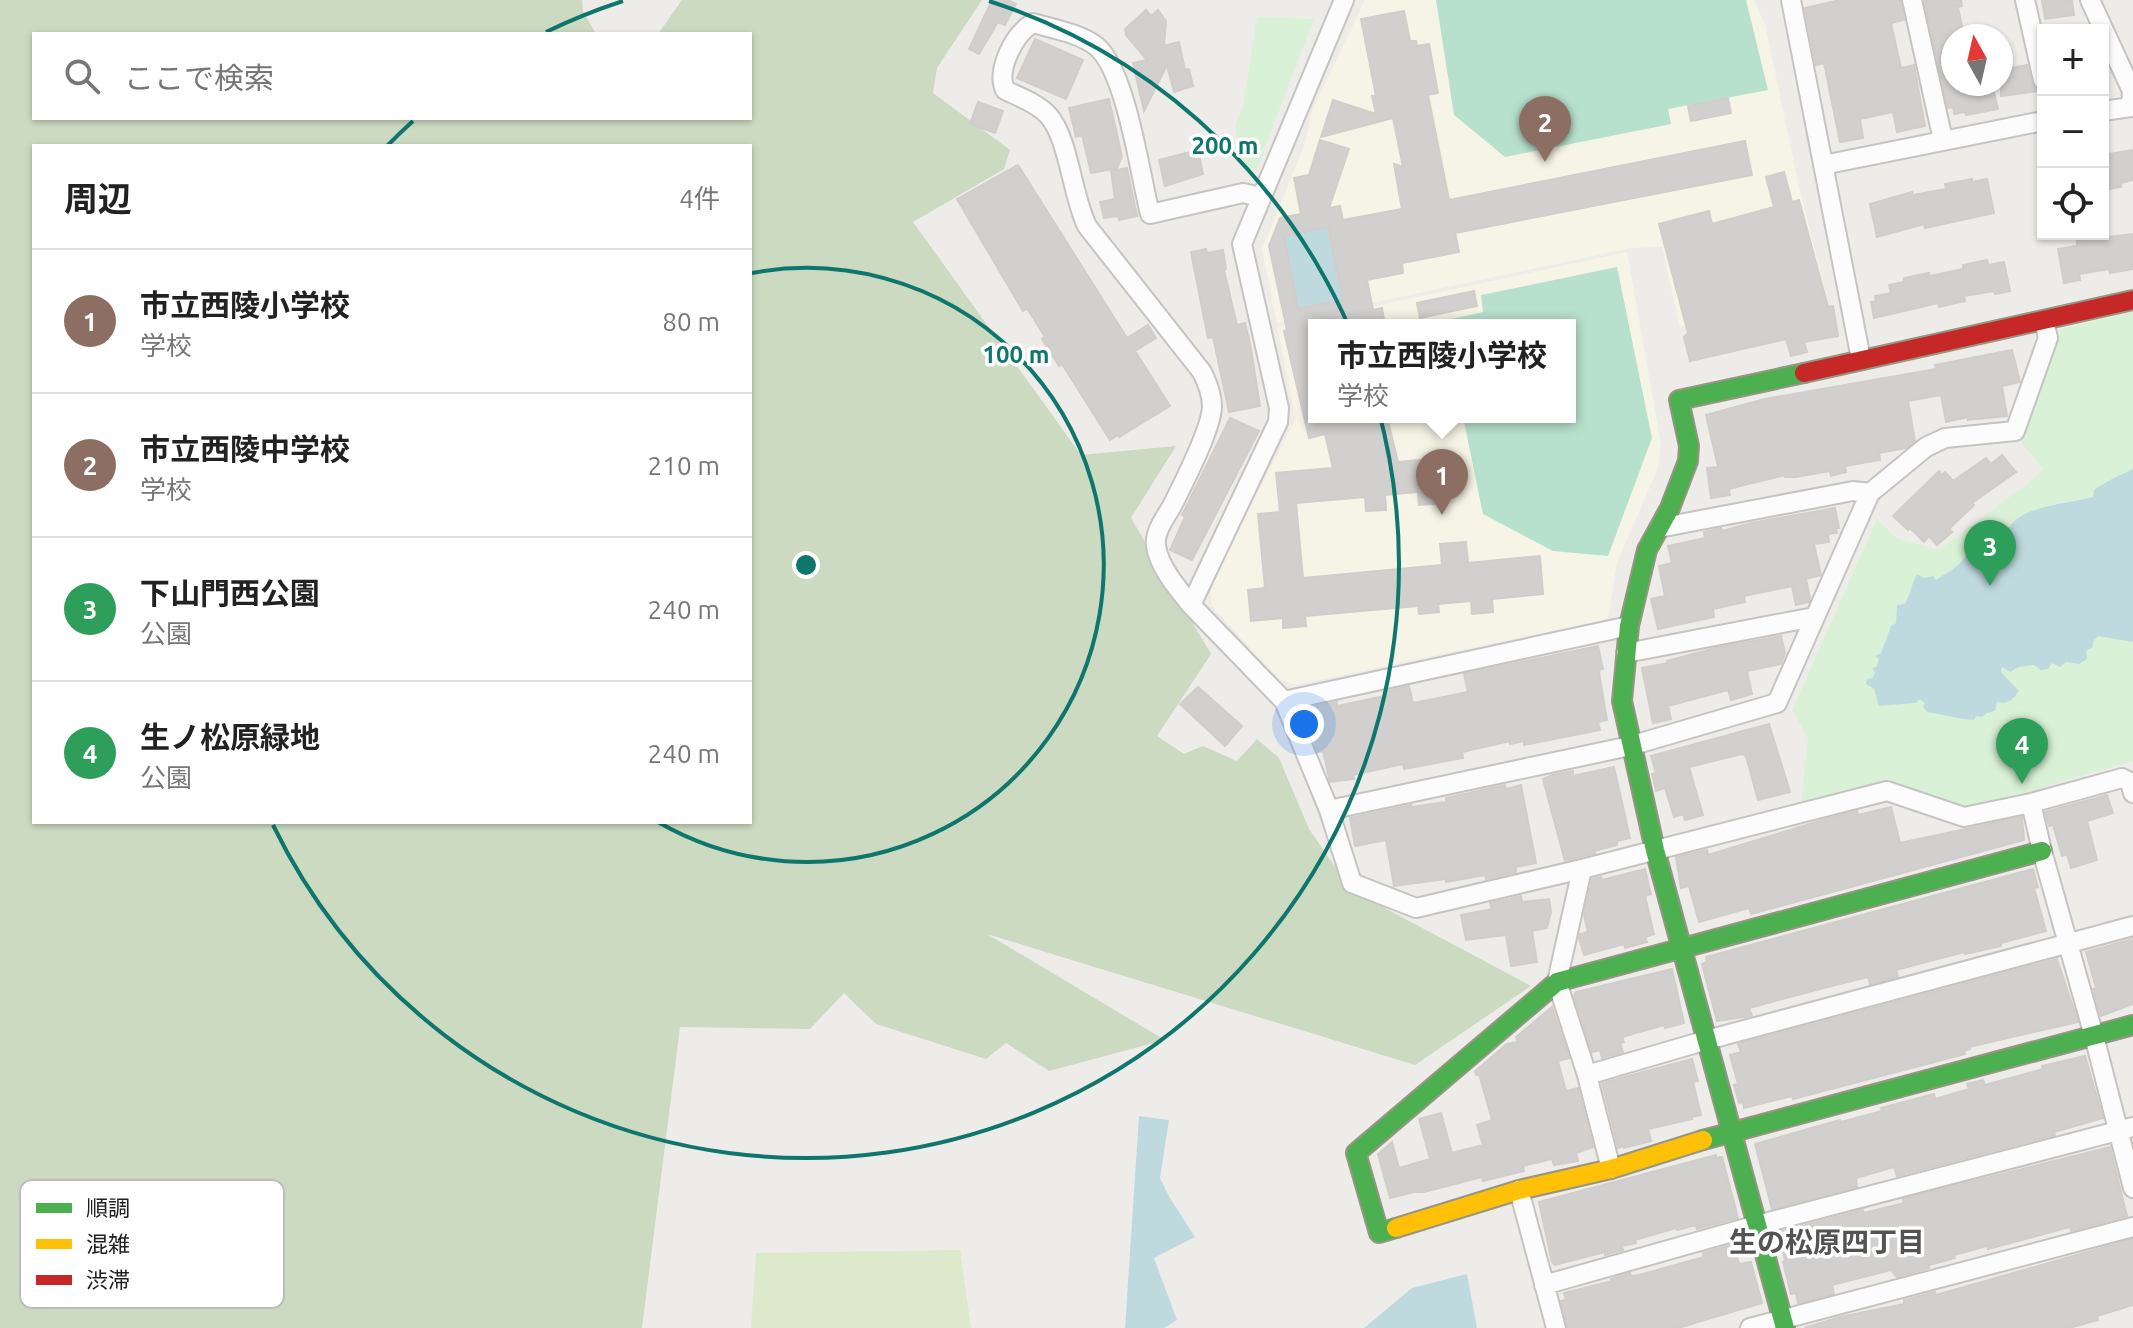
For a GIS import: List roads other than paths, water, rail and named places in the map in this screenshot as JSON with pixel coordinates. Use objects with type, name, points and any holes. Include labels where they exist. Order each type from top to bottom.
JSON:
[{"type":"street","points":[[1191,605],[1278,422],[1279,408],[1242,244],[1344,0]]},
{"type":"street","points":[[1791,0],[1861,359]]},
{"type":"street","points":[[1912,0],[1943,140]]},
{"type":"street","points":[[2025,0],[2037,53]]},
{"type":"street","points":[[2090,0],[2132,91],[2131,107],[2109,110]]},
{"type":"street","points":[[1261,197],[1243,193],[1150,214],[1117,76],[1106,55],[1093,43],[1065,32],[1033,23],[1022,29],[1001,72],[1005,90],[1049,116],[1057,129],[1087,226],[1202,372],[1209,388],[1212,406],[1210,421],[1158,531],[1156,546],[1163,564],[1191,605],[1284,701],[1329,810],[1352,883],[1416,908],[1887,791],[1964,817],[2031,803],[2122,778],[2130,782],[2133,793]]},
{"type":"street","points":[[1823,165],[2037,122]]},
{"type":"street","points":[[1784,1324],[1655,850],[1622,701],[1629,626],[1647,550],[1670,508],[1688,461],[1689,446],[1679,400],[2133,300]]},
{"type":"street","points":[[1329,810],[1630,746],[1777,703],[1870,493],[1926,447],[1945,438],[2015,431],[2048,338],[2044,321]]},
{"type":"street","points":[[1659,528],[1853,491],[1870,493]]},
{"type":"street","points":[[1626,653],[1814,617]]},
{"type":"street","points":[[1284,701],[1629,626]]},
{"type":"street","points":[[2031,803],[2094,1036],[2126,1129],[2133,1188]]},
{"type":"street","points":[[2042,851],[1557,982],[1356,1153],[1379,1233],[1519,1190],[1611,1169],[1732,1131],[2133,1025]]},
{"type":"street","points":[[1582,869],[1557,982],[1587,1075],[1611,1169]]},
{"type":"street","points":[[1587,1075],[2133,926]]},
{"type":"street","points":[[1544,1285],[1757,1225],[2126,1129]]},
{"type":"street","points":[[1519,1190],[1556,1328]]},
{"type":"street","points":[[1750,1328],[1784,1324],[2133,1227]]},
{"type":"water","points":[[1328,227],[1343,300],[1298,309],[1284,236]]},
{"type":"water","points":[[2133,469],[2133,642],[2098,636],[2093,647],[2086,651],[2087,659],[2079,664],[2066,662],[2060,667],[2052,663],[2048,669],[2041,670],[2034,665],[2010,672],[2002,667],[2001,672],[2019,691],[2010,701],[1997,702],[1995,711],[1982,717],[1976,716],[1974,720],[1927,712],[1923,707],[1925,703],[1919,699],[1916,703],[1879,706],[1874,689],[1866,684],[1867,679],[1875,673],[1872,668],[1876,667],[1879,659],[1875,656],[1881,653],[1891,626],[1896,623],[1897,605],[1905,604],[1917,574],[1924,578],[1933,576],[1936,580],[1957,566],[1967,554],[1974,554],[1976,544],[1983,543],[1982,536],[1990,528],[1996,528],[1997,532],[2008,529],[2034,510],[2093,497],[2094,490]]},
{"type":"water","points":[[1139,1116],[1169,1120],[1160,1178],[1195,1237],[1154,1258],[1177,1320],[1164,1328],[1125,1328]]},
{"type":"water","points":[[1467,1274],[1477,1328],[1364,1328],[1412,1288]]},
{"type":"place","name":"市立西陵中学校","points":[[1545,162]]},
{"type":"place","name":"市立西陵小学校","points":[[1442,515]]},
{"type":"place","name":"下山門西公園","points":[[1990,586]]},
{"type":"place","name":"生ノ松原緑地","points":[[2022,784]]},
{"type":"district","name":"生の松原四丁目","points":[[1827,1242]]}]
